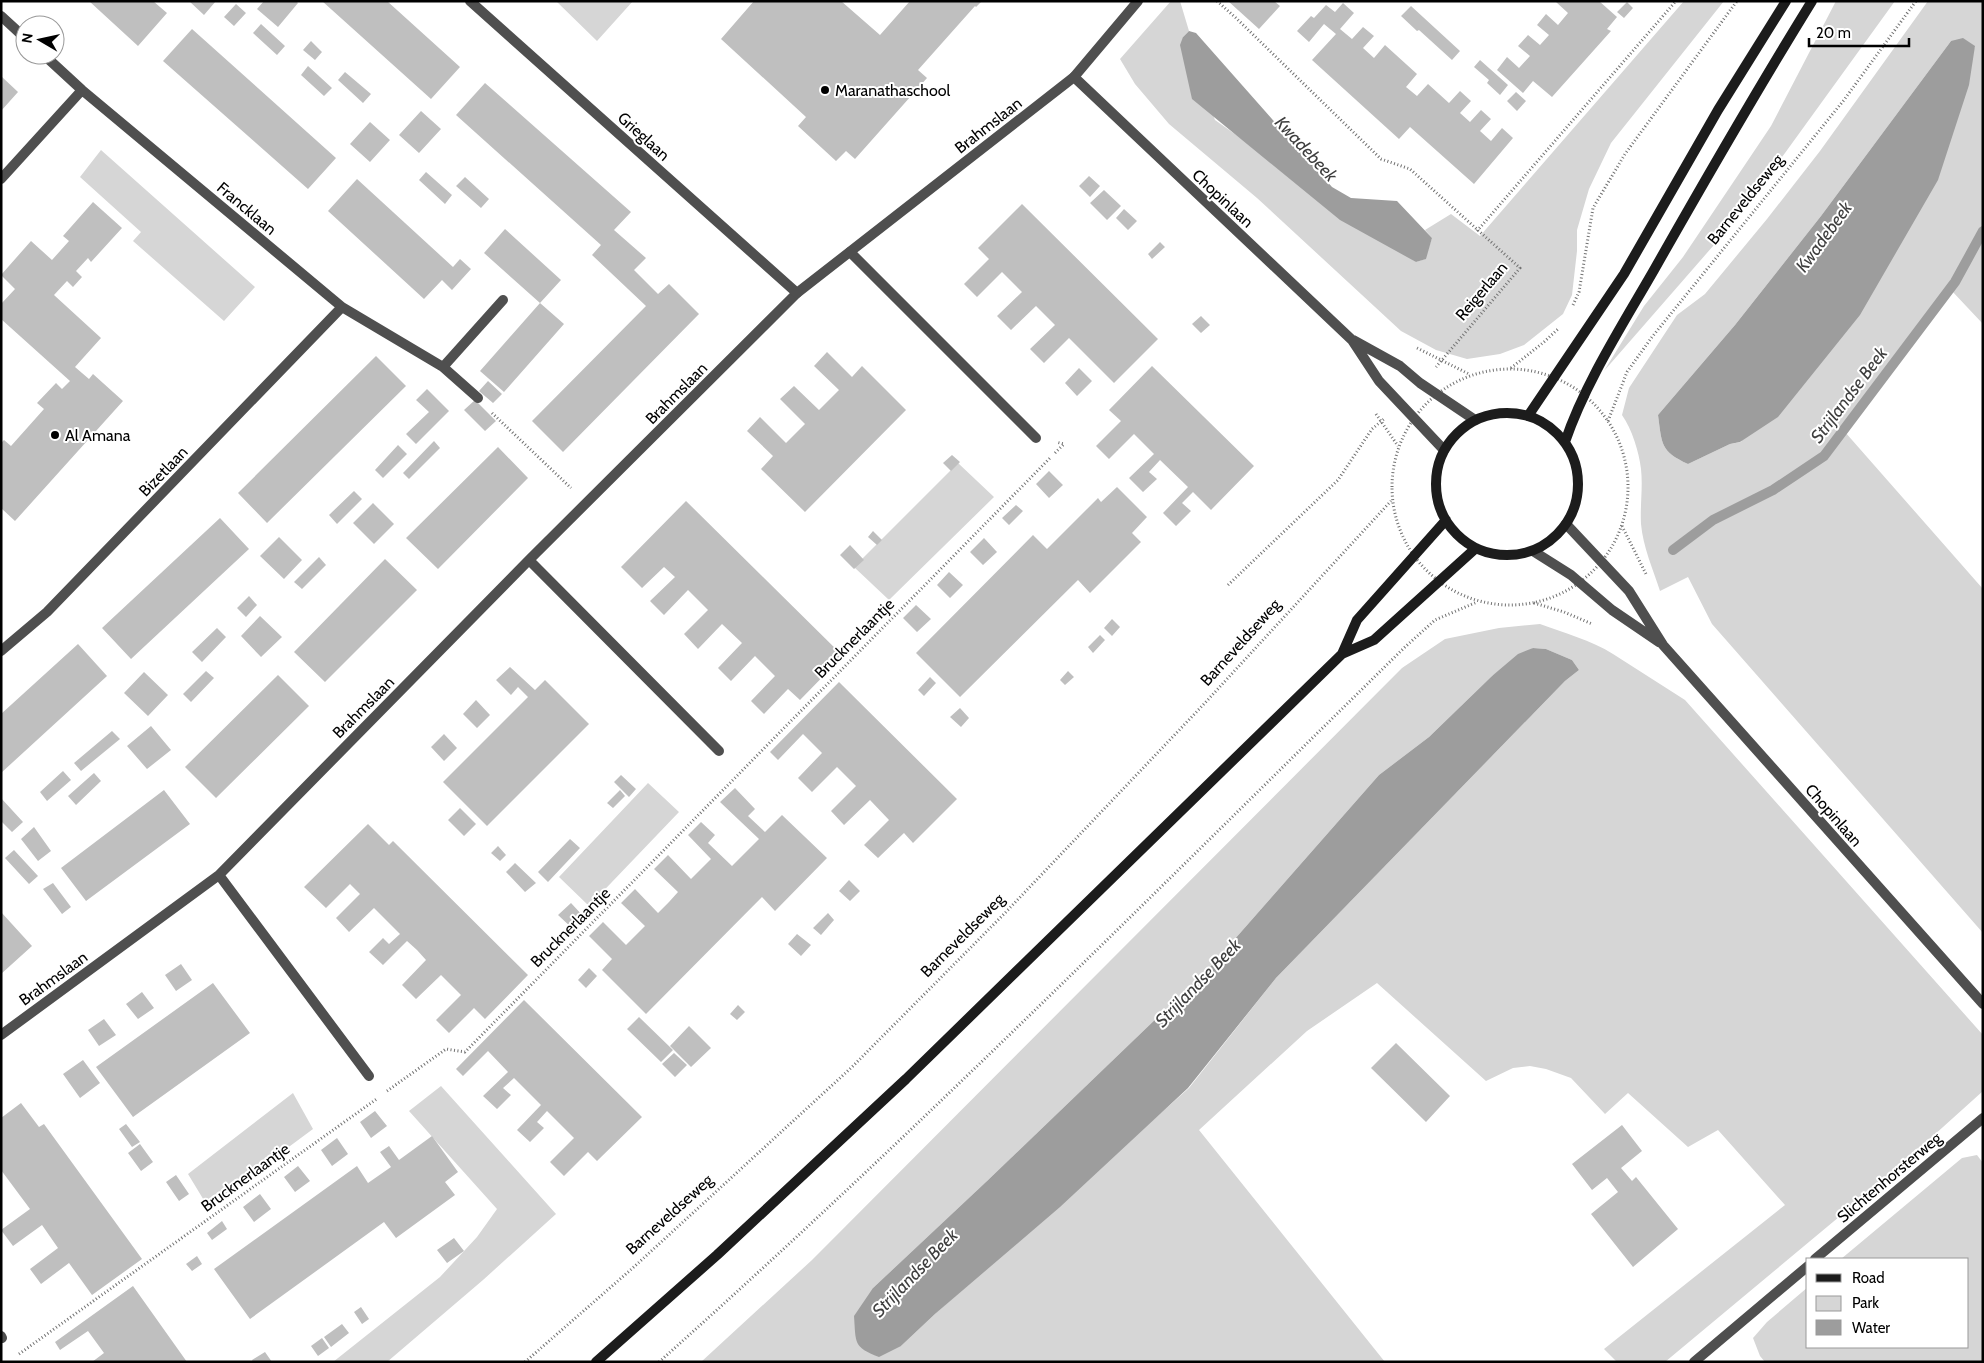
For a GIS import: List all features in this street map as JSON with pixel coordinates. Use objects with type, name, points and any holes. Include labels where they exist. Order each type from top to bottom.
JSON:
[{"type":"main road","points":[[1528,416],[1624,274],[1718,110],[1786,1]]},
{"type":"main road","points":[[1565,442],[1580,404],[1624,323],[1812,1]]},
{"type":"main road","points":[[1501,413],[1528,416],[1549,426],[1565,442],[1575,462],[1579,483],[1575,504],[1566,524],[1546,544],[1533,551],[1514,555],[1494,554],[1476,548],[1459,537],[1446,520],[1438,504],[1435,485],[1438,467],[1444,450],[1457,433],[1475,420],[1501,413]]},
{"type":"main road","points":[[1342,654],[1358,620],[1446,520]]},
{"type":"main road","points":[[596,1362],[718,1255],[906,1078],[1342,654],[1374,640],[1476,548]]},
{"type":"street","name":"Grieglaan","points":[[470,1],[797,293]]},
{"type":"street","points":[[1074,77],[1138,1]]},
{"type":"street","points":[[1,16],[15,29]]},
{"type":"street","name":"Francklaan","points":[[55,65],[82,90],[342,307],[443,367],[478,398]]},
{"type":"street","name":"Brahmslaan","points":[[1,1035],[219,875],[529,560],[797,293],[1074,77]]},
{"type":"street","name":"Chopinlaan","points":[[1074,77],[1352,340],[1378,381],[1444,450]]},
{"type":"street","points":[[1,180],[82,90]]},
{"type":"street","points":[[850,252],[1036,438]]},
{"type":"street","points":[[443,367],[503,300]]},
{"type":"street","name":"Bizetlaan","points":[[1,651],[47,612],[342,307]]},
{"type":"street","name":"Chopinlaan","points":[[1352,340],[1400,366],[1420,383],[1475,420]]},
{"type":"street","name":"Chopinlaan","points":[[1566,524],[1629,591],[1663,645],[1983,1004]]},
{"type":"street","name":"Chopinlaan","points":[[1533,551],[1572,574],[1612,610],[1663,645]]},
{"type":"street","points":[[529,560],[719,751]]},
{"type":"street","points":[[219,875],[368,1076]]},
{"type":"street","name":"Slichtenhorsterweg","points":[[1816,1258],[1983,1118]]},
{"type":"street","points":[[1694,1362],[1806,1268]]},
{"type":"path","name":"Reigerlaan","points":[[1217,1],[1381,159],[1410,169],[1520,268],[1442,361],[1420,383]]},
{"type":"path","points":[[1477,231],[1676,1]]},
{"type":"path","points":[[1570,313],[1580,292],[1593,208],[1625,154],[1737,1]]},
{"type":"path","name":"Barneveldseweg","points":[[1608,421],[1627,372],[1652,337],[1844,100],[1916,1]]},
{"type":"path","points":[[1510,368],[1544,342],[1561,325]]},
{"type":"path","points":[[478,398],[587,504]]},
{"type":"path","points":[[1228,585],[1338,480],[1372,429],[1400,403]]},
{"type":"path","name":"Brucknerlaantje","points":[[13,1359],[446,1049],[464,1052],[1064,444],[1036,438]]},
{"type":"path","name":"Barneveldseweg","points":[[525,1362],[634,1266],[852,1067],[1012,906],[1204,704],[1391,500]]},
{"type":"path","points":[[659,1362],[932,1110],[1405,647],[1435,620],[1477,602]]},
{"type":"green space","points":[[556,1],[633,1],[597,41]]},
{"type":"green space","points":[[1171,1],[1180,1],[1189,31],[1183,37],[1215,120],[1416,262],[1425,259],[1432,238],[1425,230],[1451,214],[1480,236],[1684,1],[1724,1],[1611,143],[1589,189],[1577,230],[1577,251],[1572,295],[1563,314],[1524,345],[1500,354],[1467,359],[1436,350],[1401,331],[1257,198],[1169,124],[1135,84],[1120,59]]},
{"type":"green space","points":[[1836,1],[1895,1],[1727,230],[1604,371],[1644,306],[1683,257],[1771,126]]},
{"type":"green space","points":[[1928,1],[1983,1],[1983,324],[1951,290],[1925,329],[1845,432],[1983,589],[1983,933],[1712,624],[1688,577],[1660,591],[1644,541],[1641,524],[1642,483],[1640,462],[1632,434],[1622,415],[1629,388],[1677,315],[1705,294],[1820,151]],"holes":[[[1951,41],[1969,43],[1975,47],[1741,442],[1730,444],[1688,464],[1672,455],[1664,446],[1658,415],[1735,325],[1821,216]]]},
{"type":"green space","points":[[101,150],[255,287],[224,321],[133,241],[141,232],[80,177]]},
{"type":"green space","points":[[958,463],[994,497],[889,600],[854,567]]},
{"type":"green space","points":[[1540,624],[1587,641],[1605,649],[1685,700],[1983,1035],[1983,1091],[1893,1172],[1665,1362],[1617,1362],[1604,1349],[1785,1205],[1718,1130],[1688,1147],[1628,1093],[1605,1114],[1571,1078],[1546,1069],[1530,1066],[1513,1068],[1486,1081],[1377,983],[1307,1031],[1199,1130],[1385,1362],[701,1362],[812,1260],[1402,668],[1445,639],[1499,628]],"holes":[[[1533,648],[1546,649],[1572,660],[1579,670],[1565,681],[1276,978],[1189,1088],[901,1346],[873,1288],[1212,965],[1379,775],[1429,737],[1492,676]]]},
{"type":"green space","points":[[648,783],[679,812],[589,906],[559,877]]},
{"type":"green space","points":[[441,1086],[556,1214],[483,1280],[387,1362],[333,1362],[440,1277],[477,1237],[497,1209],[409,1111]]},
{"type":"green space","points":[[293,1093],[313,1129],[208,1207],[188,1174]]},
{"type":"green space","points":[[1977,1155],[1983,1163],[1983,1362],[1765,1362],[1760,1356],[1753,1338],[1767,1322],[1806,1289],[1806,1348],[1969,1348],[1969,1258],[1842,1258],[1962,1158]]},
{"type":"water","points":[[1189,31],[1196,33],[1332,187],[1351,198],[1397,201],[1432,238],[1426,259],[1416,262],[1340,220],[1192,99],[1180,45],[1183,37]]},
{"type":"water","name":"Kwadebeek","points":[[1963,38],[1975,46],[1969,85],[1938,180],[1860,315],[1778,417],[1740,442],[1730,444],[1688,464],[1672,455],[1664,446],[1658,415],[1735,325],[1821,216],[1951,41]]},
{"type":"water","points":[[1533,648],[1546,649],[1572,660],[1579,670],[1565,681],[1276,978],[1188,1088],[1060,1207],[935,1314],[901,1346],[879,1357],[860,1347],[856,1338],[854,1316],[873,1288],[1212,965],[1379,775],[1429,737],[1492,676],[1518,654]]},
{"type":"building","points":[[89,1],[153,1],[167,13],[138,46]]},
{"type":"building","points":[[189,1],[216,1],[204,15]]},
{"type":"building","points":[[264,1],[296,1],[298,3],[278,27],[257,9]]},
{"type":"building","points":[[322,1],[387,1],[460,67],[431,99]]},
{"type":"building","points":[[754,1],[841,1],[880,35],[910,1],[982,1],[975,6],[918,70],[927,78],[855,159],[846,151],[836,161],[798,126],[806,117],[721,39]]},
{"type":"building","points":[[1228,1],[1274,1],[1280,6],[1259,29]]},
{"type":"building","points":[[1557,1],[1599,1],[1617,17],[1607,29],[1611,31],[1552,97],[1533,81],[1523,93],[1497,70],[1507,57],[1519,68],[1530,56],[1518,46],[1528,35],[1540,45],[1549,35],[1537,25],[1546,14],[1558,25],[1568,13]]},
{"type":"building","points":[[1627,2],[1633,8],[1624,18],[1617,12]]},
{"type":"building","points":[[1343,3],[1354,13],[1340,29],[1352,39],[1363,27],[1374,36],[1363,48],[1374,58],[1385,45],[1417,74],[1406,87],[1417,96],[1428,84],[1449,103],[1460,91],[1471,101],[1460,113],[1470,122],[1481,110],[1491,119],[1480,131],[1491,141],[1502,128],[1513,138],[1474,184],[1410,127],[1399,139],[1312,60],[1336,34],[1324,24],[1309,42],[1297,31],[1311,16],[1314,18],[1326,5],[1335,12]]},
{"type":"building","points":[[236,4],[246,13],[234,26],[224,17]]},
{"type":"building","points":[[1411,6],[1460,51],[1452,60],[1401,16]]},
{"type":"building","points":[[261,24],[285,46],[277,55],[253,33]]},
{"type":"building","points":[[192,29],[336,158],[308,189],[163,61]]},
{"type":"building","points":[[311,41],[322,52],[315,60],[303,50]]},
{"type":"building","points":[[1480,60],[1508,85],[1500,95],[1487,83],[1489,80],[1474,67]]},
{"type":"building","points":[[308,66],[332,88],[324,96],[301,75]]},
{"type":"building","points":[[345,72],[371,94],[363,103],[338,80]]},
{"type":"building","points":[[1,76],[18,92],[1,111]]},
{"type":"building","points":[[485,83],[631,212],[614,230],[646,258],[634,270],[658,294],[669,284],[699,314],[563,452],[532,421],[646,306],[592,255],[601,245],[456,115]]},
{"type":"building","points":[[1516,92],[1526,101],[1517,111],[1507,101]]},
{"type":"building","points":[[421,111],[441,129],[419,153],[399,135]]},
{"type":"building","points":[[370,122],[390,140],[370,162],[350,144]]},
{"type":"building","points":[[426,172],[452,195],[445,204],[419,180]]},
{"type":"building","points":[[1089,176],[1100,186],[1090,197],[1079,186]]},
{"type":"building","points":[[465,177],[489,199],[481,208],[456,186]]},
{"type":"building","points":[[357,179],[453,267],[460,259],[471,269],[452,290],[442,280],[424,299],[328,211]]},
{"type":"building","points":[[1104,190],[1121,206],[1107,220],[1090,203]]},
{"type":"building","points":[[93,202],[122,228],[91,262],[88,258],[76,271],[82,277],[73,287],[67,281],[54,295],[101,338],[75,367],[89,379],[93,374],[123,401],[15,521],[1,508],[1,443],[4,440],[11,446],[44,409],[37,403],[56,383],[62,389],[70,381],[1,319],[1,304],[15,289],[1,275],[31,241],[52,260],[69,241],[63,236]]},
{"type":"building","points":[[1022,204],[1158,339],[1114,383],[1069,338],[1044,363],[1030,349],[1055,325],[1036,306],[1011,330],[997,316],[1022,292],[1002,272],[977,297],[964,284],[989,259],[978,248]]},
{"type":"building","points":[[1124,209],[1137,221],[1128,230],[1116,218]]},
{"type":"building","points":[[505,229],[561,280],[540,303],[484,253]]},
{"type":"building","points":[[1160,242],[1165,247],[1152,259],[1148,254]]},
{"type":"building","points":[[540,303],[564,324],[504,392],[480,371]]},
{"type":"building","points":[[1201,316],[1210,325],[1201,333],[1192,324]]},
{"type":"building","points":[[827,352],[852,377],[862,366],[906,410],[805,512],[761,469],[773,456],[747,431],[760,417],[786,443],[805,424],[780,399],[794,386],[819,410],[839,390],[814,366]]},
{"type":"building","points":[[376,356],[406,386],[267,523],[238,493]]},
{"type":"building","points":[[1152,366],[1254,466],[1211,510],[1193,492],[1182,503],[1191,511],[1176,526],[1163,513],[1188,487],[1160,460],[1149,472],[1157,479],[1143,492],[1129,478],[1154,454],[1134,434],[1109,459],[1096,446],[1121,421],[1109,410]]},
{"type":"building","points":[[1079,368],[1092,381],[1077,396],[1065,383]]},
{"type":"building","points":[[488,381],[502,394],[493,403],[479,391]]},
{"type":"building","points":[[427,389],[449,411],[416,444],[406,434],[429,412],[416,400]]},
{"type":"building","points":[[475,400],[496,421],[485,431],[464,410]]},
{"type":"building","points":[[434,441],[440,448],[409,479],[403,473]]},
{"type":"building","points":[[398,445],[407,454],[383,478],[375,470]]},
{"type":"building","points":[[498,447],[528,478],[438,569],[406,538]]},
{"type":"building","points":[[952,455],[960,462],[951,471],[943,463]]},
{"type":"building","points":[[1049,471],[1063,485],[1049,498],[1036,484]]},
{"type":"building","points":[[1117,487],[1147,517],[1132,533],[1141,542],[1090,593],[1078,580],[960,697],[916,653],[1033,535],[1047,549],[1098,498],[1101,502]]},
{"type":"building","points":[[354,491],[362,499],[337,524],[329,515]]},
{"type":"building","points":[[686,501],[843,656],[800,700],[788,689],[764,714],[751,701],[775,676],[755,656],[731,681],[718,668],[742,643],[722,624],[698,649],[684,634],[708,610],[688,590],[664,615],[650,601],[675,577],[664,567],[642,588],[621,567]]},
{"type":"building","points":[[373,503],[394,524],[374,544],[353,523]]},
{"type":"building","points":[[1016,505],[1023,511],[1009,525],[1002,518]]},
{"type":"building","points":[[220,518],[249,549],[131,659],[102,628]]},
{"type":"building","points":[[873,531],[882,540],[877,545],[868,537]]},
{"type":"building","points":[[279,537],[302,560],[284,579],[260,556]]},
{"type":"building","points":[[984,538],[997,552],[983,565],[970,552]]},
{"type":"building","points":[[850,545],[864,560],[854,569],[840,555]]},
{"type":"building","points":[[319,557],[326,565],[302,589],[294,582]]},
{"type":"building","points":[[385,559],[417,590],[325,682],[294,652]]},
{"type":"building","points":[[949,572],[963,585],[950,598],[937,585]]},
{"type":"building","points":[[249,596],[257,605],[246,617],[237,608]]},
{"type":"building","points":[[916,605],[931,619],[917,632],[903,618]]},
{"type":"building","points":[[260,616],[282,637],[261,657],[241,636]]},
{"type":"building","points":[[1112,619],[1120,627],[1112,636],[1104,628]]},
{"type":"building","points":[[217,628],[226,637],[202,662],[192,652]]},
{"type":"building","points":[[1100,635],[1105,640],[1093,653],[1088,647]]},
{"type":"building","points":[[78,644],[107,676],[1,773],[1,714]]},
{"type":"building","points":[[510,667],[535,690],[545,680],[589,724],[487,826],[443,782],[528,697],[518,687],[511,695],[496,680]]},
{"type":"building","points":[[206,671],[214,678],[191,702],[183,694]]},
{"type":"building","points":[[1068,671],[1074,677],[1065,685],[1060,680]]},
{"type":"building","points":[[144,672],[168,695],[148,716],[124,693]]},
{"type":"building","points":[[278,675],[309,706],[216,798],[185,767]]},
{"type":"building","points":[[930,677],[936,683],[924,696],[918,690]]},
{"type":"building","points":[[839,682],[957,799],[913,843],[904,833],[878,858],[864,845],[889,820],[870,800],[844,825],[831,811],[856,786],[837,767],[812,792],[798,778],[822,753],[803,734],[778,760],[770,752]]},
{"type":"building","points":[[476,700],[490,715],[477,728],[463,714]]},
{"type":"building","points":[[960,708],[969,718],[961,727],[950,717]]},
{"type":"building","points":[[151,726],[171,750],[147,769],[127,746]]},
{"type":"building","points":[[112,731],[120,739],[81,771],[74,763]]},
{"type":"building","points":[[444,734],[457,748],[444,761],[431,747]]},
{"type":"building","points":[[63,771],[71,780],[47,801],[40,792]]},
{"type":"building","points":[[94,773],[101,781],[76,805],[68,796]]},
{"type":"building","points":[[621,775],[636,789],[629,797],[614,782]]},
{"type":"building","points":[[735,788],[755,809],[748,816],[765,832],[782,815],[827,858],[775,911],[762,897],[646,1014],[602,970],[612,959],[589,936],[603,922],[626,945],[645,926],[621,903],[635,889],[658,913],[669,902],[678,892],[654,869],[668,855],[691,879],[711,859],[688,835],[701,822],[715,835],[708,843],[732,866],[759,839],[720,802]]},
{"type":"building","points":[[164,790],[190,824],[86,901],[61,868]]},
{"type":"building","points":[[620,790],[625,796],[613,808],[607,803]]},
{"type":"building","points":[[1,798],[23,822],[12,832],[1,821]]},
{"type":"building","points":[[460,808],[476,824],[464,836],[448,820]]},
{"type":"building","points":[[368,824],[389,845],[393,841],[528,975],[485,1019],[474,1008],[449,1033],[436,1020],[461,995],[441,975],[416,999],[402,985],[426,960],[417,950],[407,941],[383,965],[369,952],[383,938],[389,944],[400,934],[374,908],[349,932],[336,918],[360,894],[350,884],[326,908],[304,887]]},
{"type":"building","points":[[34,827],[51,851],[38,861],[21,839]]},
{"type":"building","points":[[570,839],[580,848],[548,882],[538,872]]},
{"type":"building","points":[[498,846],[506,855],[500,861],[491,853]]},
{"type":"building","points":[[14,850],[38,876],[29,884],[5,858]]},
{"type":"building","points":[[515,863],[536,883],[525,892],[506,872]]},
{"type":"building","points":[[849,880],[860,891],[850,901],[839,891]]},
{"type":"building","points":[[53,883],[71,907],[62,914],[43,889]]},
{"type":"building","points":[[571,903],[584,917],[573,929],[558,915]]},
{"type":"building","points":[[1,912],[32,946],[1,974]]},
{"type":"building","points":[[828,913],[834,920],[821,935],[813,928]]},
{"type":"building","points":[[797,934],[811,945],[801,956],[788,944]]},
{"type":"building","points":[[181,964],[192,980],[176,991],[165,975]]},
{"type":"building","points":[[589,968],[597,976],[586,988],[578,980]]},
{"type":"building","points":[[213,983],[250,1033],[133,1117],[96,1067]]},
{"type":"building","points":[[142,992],[154,1008],[138,1019],[126,1004]]},
{"type":"building","points":[[524,1000],[642,1117],[597,1161],[588,1152],[564,1176],[550,1162],[574,1138],[547,1111],[537,1122],[544,1128],[530,1142],[517,1130],[541,1105],[514,1078],[503,1088],[511,1095],[497,1109],[483,1096],[508,1072],[488,1051],[463,1076],[456,1069]]},
{"type":"building","points":[[738,1005],[745,1012],[737,1020],[730,1014]]},
{"type":"building","points":[[639,1017],[673,1050],[661,1062],[627,1029]]},
{"type":"building","points":[[104,1019],[116,1035],[99,1046],[88,1030]]},
{"type":"building","points":[[689,1026],[711,1048],[691,1067],[670,1046]]},
{"type":"building","points":[[1396,1043],[1450,1096],[1426,1122],[1371,1068]]},
{"type":"building","points":[[674,1053],[687,1065],[675,1077],[662,1064]]},
{"type":"building","points":[[83,1060],[100,1083],[80,1098],[63,1074]]},
{"type":"building","points":[[21,1103],[39,1127],[44,1124],[142,1259],[92,1295],[69,1263],[41,1284],[30,1269],[58,1248],[42,1225],[13,1246],[1,1230],[30,1209],[1,1170],[1,1118]]},
{"type":"building","points":[[375,1111],[387,1126],[371,1138],[360,1122]]},
{"type":"building","points":[[126,1124],[140,1142],[132,1147],[119,1129]]},
{"type":"building","points":[[1622,1125],[1642,1151],[1621,1168],[1632,1181],[1636,1177],[1678,1229],[1633,1267],[1591,1214],[1618,1192],[1607,1178],[1592,1190],[1572,1164]]},
{"type":"building","points":[[432,1136],[458,1172],[445,1182],[455,1195],[396,1238],[384,1222],[250,1319],[214,1269],[357,1166],[368,1183],[391,1167],[380,1152],[389,1146],[399,1160]]},
{"type":"building","points":[[337,1138],[348,1154],[332,1166],[321,1150]]},
{"type":"building","points":[[140,1144],[153,1162],[141,1171],[128,1153]]},
{"type":"building","points":[[298,1166],[310,1181],[295,1192],[284,1177]]},
{"type":"building","points":[[176,1175],[189,1194],[179,1201],[166,1182]]},
{"type":"building","points":[[260,1194],[271,1209],[254,1222],[243,1207]]},
{"type":"building","points":[[222,1221],[227,1229],[212,1240],[207,1233]]},
{"type":"building","points":[[454,1238],[464,1251],[447,1263],[437,1250]]},
{"type":"building","points":[[197,1256],[202,1264],[192,1271],[186,1264]]},
{"type":"building","points":[[133,1286],[187,1362],[92,1362],[104,1353],[88,1331],[60,1350],[55,1342]]},
{"type":"building","points":[[361,1307],[369,1319],[362,1324],[354,1312]]},
{"type":"building","points":[[342,1324],[349,1333],[331,1347],[324,1337]]},
{"type":"building","points":[[322,1338],[329,1348],[318,1356],[311,1346]]},
{"type":"building","points":[[265,1352],[272,1362],[253,1362],[252,1360]]},
{"type":"waterway","name":"Strijlandse Beek","points":[[1673,550],[1713,520],[1773,490],[1824,456],[1955,282],[1983,231]]},
{"type":"place","name":"Maranathaschool","points":[[825,90]]},
{"type":"place","name":"Al Amana","points":[[55,435]]}]
